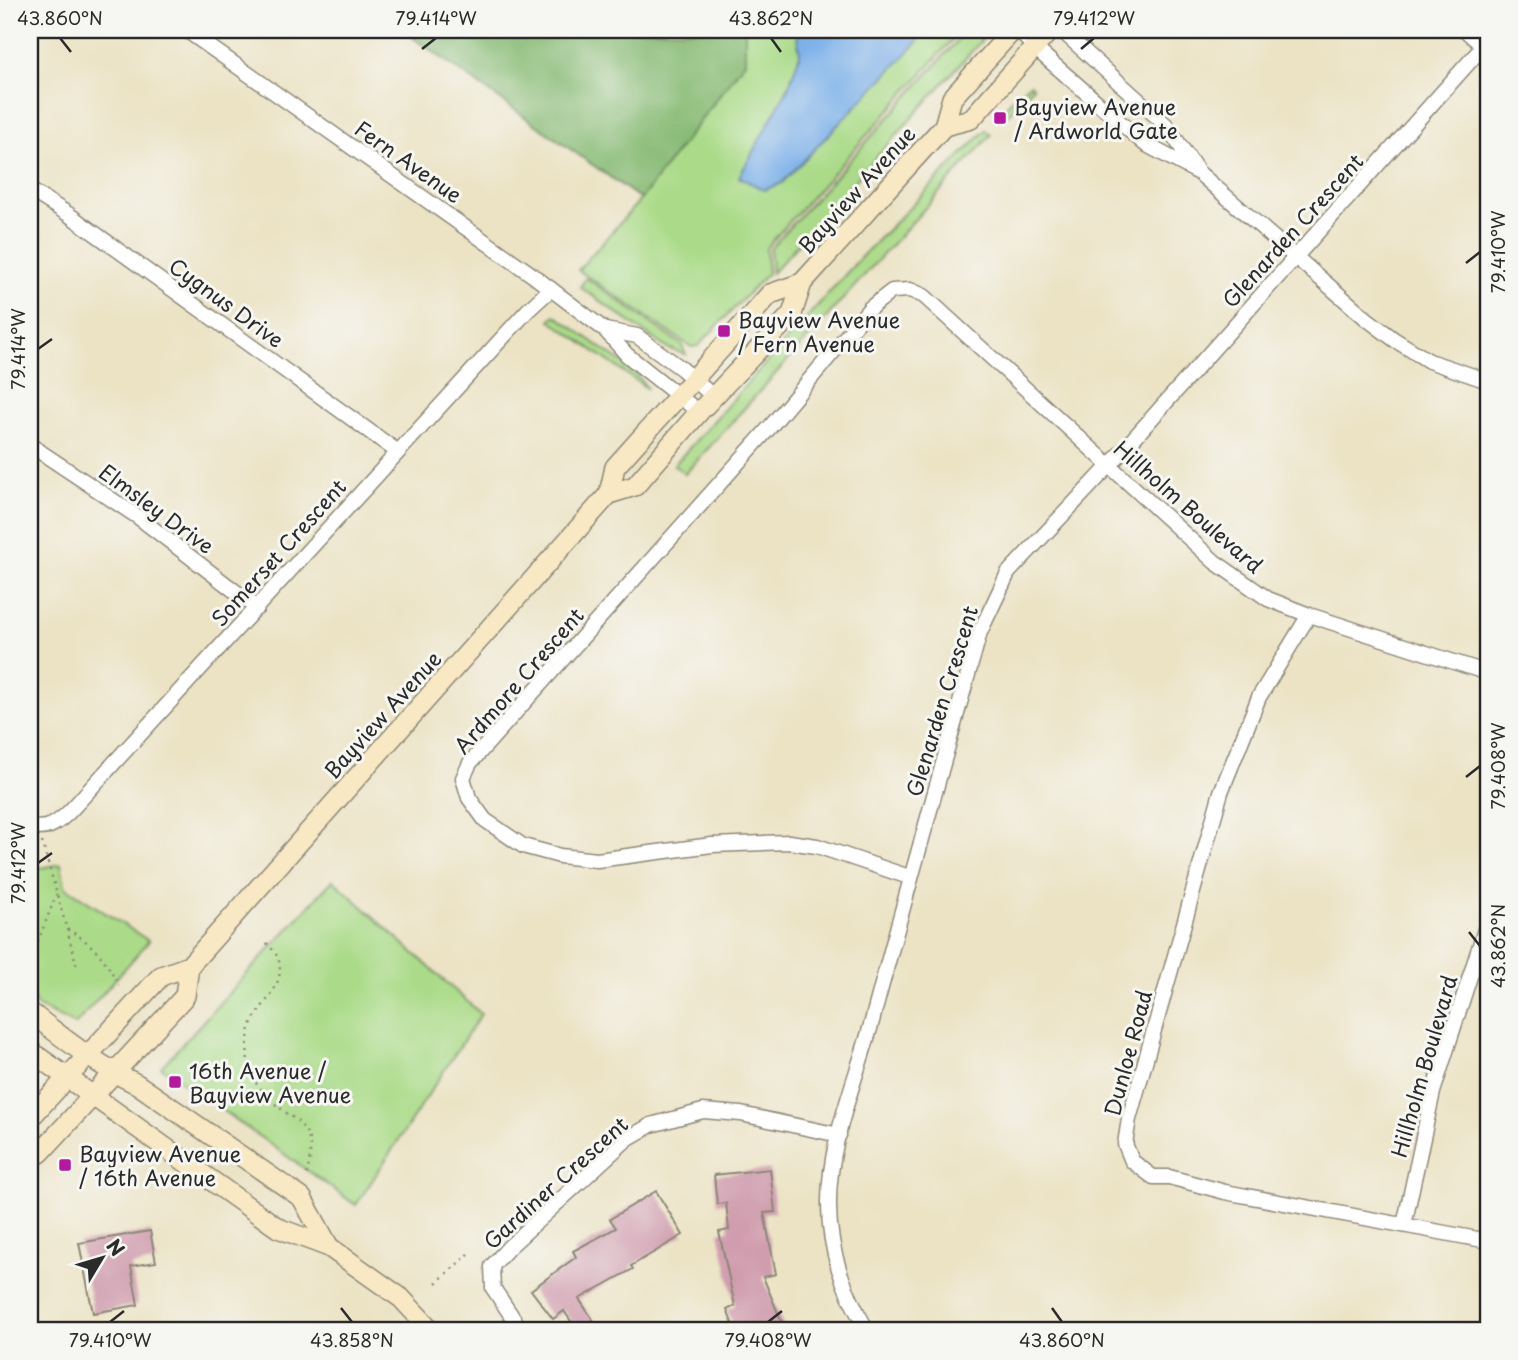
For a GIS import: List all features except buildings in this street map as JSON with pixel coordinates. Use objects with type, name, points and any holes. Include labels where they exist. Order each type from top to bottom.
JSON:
[{"type":"main road","name":"Bayview Avenue","points":[[609,494],[635,486],[699,412],[792,314],[802,283],[944,126],[952,98],[1016,30]]},
{"type":"main road","name":"Bayview Avenue","points":[[944,126],[971,119],[1050,30]]},
{"type":"main road","name":"Bayview Avenue","points":[[30,1118],[161,976],[189,966],[609,494],[615,467],[771,294],[802,283]]},
{"type":"main road","name":"Bayview Avenue","points":[[30,1155],[40,1153],[185,996],[189,966]]},
{"type":"main road","points":[[30,1012],[87,1055],[137,1084],[302,1198],[329,1247]]},
{"type":"main road","points":[[30,1051],[278,1228],[329,1247],[401,1298],[431,1330]]},
{"type":"street","name":"Fern Avenue","points":[[186,30],[551,289],[605,330],[627,355],[699,412]]},
{"type":"street","points":[[1016,30],[1145,144],[1199,173],[1367,319],[1395,340],[1430,361],[1488,381]]},
{"type":"street","points":[[1060,30],[1166,125],[1199,173]]},
{"type":"street","points":[[1465,30],[1486,43]]},
{"type":"street","name":"Glenarden Crescent","points":[[867,1330],[839,1274],[828,1206],[830,1179],[839,1135],[909,877],[980,632],[994,599],[1009,573],[1110,465],[1486,43]]},
{"type":"street","name":"Cygnus Drive","points":[[30,190],[68,214],[398,452]]},
{"type":"street","name":"Somerset Crescent","points":[[34,827],[57,824],[71,810],[528,310],[551,289]]},
{"type":"street","name":"Hillholm Boulevard","points":[[910,290],[924,296],[1238,580],[1268,599],[1309,615],[1488,673]]},
{"type":"street","name":"Ardmore Crescent","points":[[909,877],[817,846],[789,842],[712,845],[597,860],[560,856],[523,846],[485,821],[469,798],[463,778],[470,763],[770,427],[870,308],[892,291],[910,290]]},
{"type":"street","name":"Fern Avenue","points":[[605,330],[637,336],[713,397]]},
{"type":"street","name":"Elmsley Drive","points":[[30,445],[138,517],[257,608]]},
{"type":"street","name":"Dunloe Road","points":[[1309,615],[1259,697],[1221,792],[1129,1119],[1125,1144],[1132,1161],[1153,1177],[1169,1177],[1225,1192],[1488,1241]]},
{"type":"street","name":"Hillholm Boulevard","points":[[1404,1225],[1433,1092],[1488,920]]},
{"type":"street","name":"Gardiner Crescent","points":[[521,1330],[493,1288],[492,1266],[509,1247],[627,1139],[651,1125],[704,1111],[741,1114],[839,1135]]},
{"type":"path","points":[[34,827],[57,893],[77,967]]},
{"type":"path","points":[[30,961],[57,893]]},
{"type":"path","points":[[67,929],[84,938],[106,960],[119,985]]},
{"type":"path","points":[[267,943],[279,960],[278,979],[271,996],[251,1024],[247,1045],[250,1075],[267,1097],[304,1127],[311,1140],[307,1174]]},
{"type":"path","points":[[436,1283],[471,1252]]},
{"type":"green space","points":[[402,30],[745,30],[745,61],[641,199]]},
{"type":"green space","points":[[745,30],[961,30],[766,248],[768,273],[698,346],[691,347],[578,270],[641,199],[745,62]]},
{"type":"green space","points":[[967,30],[980,30],[978,36],[982,40],[772,273],[770,249]]},
{"type":"green space","points":[[1030,84],[1033,87],[1007,116],[1002,111]]},
{"type":"green space","points":[[986,130],[991,135],[685,474],[674,465],[862,256]]},
{"type":"green space","points":[[586,278],[682,345],[686,355],[665,347],[580,287]]},
{"type":"green space","points":[[555,315],[634,371],[648,389],[550,320]]},
{"type":"green space","points":[[61,864],[65,887],[149,941],[75,1025],[37,1006],[30,993],[30,870]]},
{"type":"green space","points":[[333,880],[481,1014],[356,1205],[161,1067]]},
{"type":"water","points":[[796,30],[922,30],[916,44],[782,183],[764,190],[739,177],[788,88],[800,54]]},
{"type":"place","name":"Bayview Avenue / Ardworld Gate","points":[[1000,118]]},
{"type":"place","name":"Bayview Avenue / Fern Avenue","points":[[724,331]]},
{"type":"place","name":"16th Avenue / Bayview Avenue","points":[[175,1082]]},
{"type":"place","name":"Bayview Avenue / 16th Avenue","points":[[65,1165]]}]
